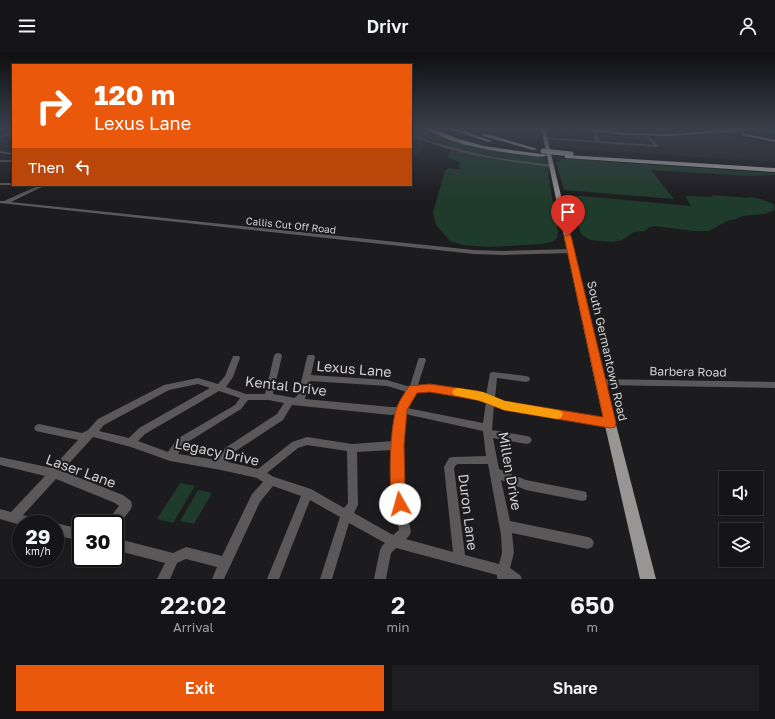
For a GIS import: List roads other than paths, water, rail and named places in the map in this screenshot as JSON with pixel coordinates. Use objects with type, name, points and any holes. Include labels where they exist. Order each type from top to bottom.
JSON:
[{"type":"highway","points":[[516,153],[524,154],[544,153],[569,156],[775,169]]},
{"type":"main road","name":"South Germantown Road","points":[[549,153],[600,382],[648,579]]},
{"type":"street","points":[[470,153],[491,158],[552,166]]},
{"type":"street","points":[[0,161],[12,161]]},
{"type":"street","points":[[0,184],[12,184]]},
{"type":"street","points":[[0,209],[5,203],[42,186]]},
{"type":"street","name":"Callis Cut Off Road","points":[[5,203],[474,252],[503,253],[571,251]]},
{"type":"street","points":[[268,397],[278,356]]},
{"type":"street","points":[[221,465],[228,451],[280,417],[293,401],[302,397],[311,357]]},
{"type":"street","points":[[131,443],[142,431],[219,388],[229,377],[236,358]]},
{"type":"street","points":[[380,579],[386,550],[404,532],[398,490],[397,445],[401,410],[413,389],[422,360]]},
{"type":"street","name":"Millen Drive","points":[[503,575],[508,553],[506,526],[494,472],[488,430],[493,375],[526,379]]},
{"type":"street","name":"Lexus Lane","points":[[307,378],[383,382],[407,389],[424,388],[450,391],[483,397],[504,405],[610,423]]},
{"type":"street","name":"Kental Drive","points":[[16,515],[101,422],[167,387],[198,381],[246,397],[268,397],[293,401],[401,410],[527,440]]},
{"type":"street","name":"Barbera Road","points":[[600,382],[775,385]]},
{"type":"street","points":[[170,457],[180,442],[238,407],[246,397]]},
{"type":"street","name":"Legacy Drive","points":[[39,428],[82,437],[91,433],[131,443],[170,457],[221,465],[259,474],[271,482],[307,493],[394,542],[460,560],[516,579]]},
{"type":"street","points":[[259,474],[295,445],[307,441],[352,448],[397,445]]},
{"type":"street","points":[[326,579],[346,515],[353,505],[352,448]]},
{"type":"street","name":"Duron Lane","points":[[460,560],[449,467],[453,461],[458,460],[492,460]]},
{"type":"street","name":"Laser Lane","points":[[0,461],[54,474],[119,499],[127,505],[119,515]]},
{"type":"street","points":[[494,472],[526,485],[582,496]]},
{"type":"street","points":[[218,579],[256,498],[271,482]]},
{"type":"street","points":[[273,579],[307,493]]},
{"type":"street","points":[[0,514],[12,518]]},
{"type":"street","points":[[506,526],[588,543]]},
{"type":"street","points":[[124,546],[173,559]]},
{"type":"street","points":[[163,579],[173,559],[186,553],[225,563]]}]
